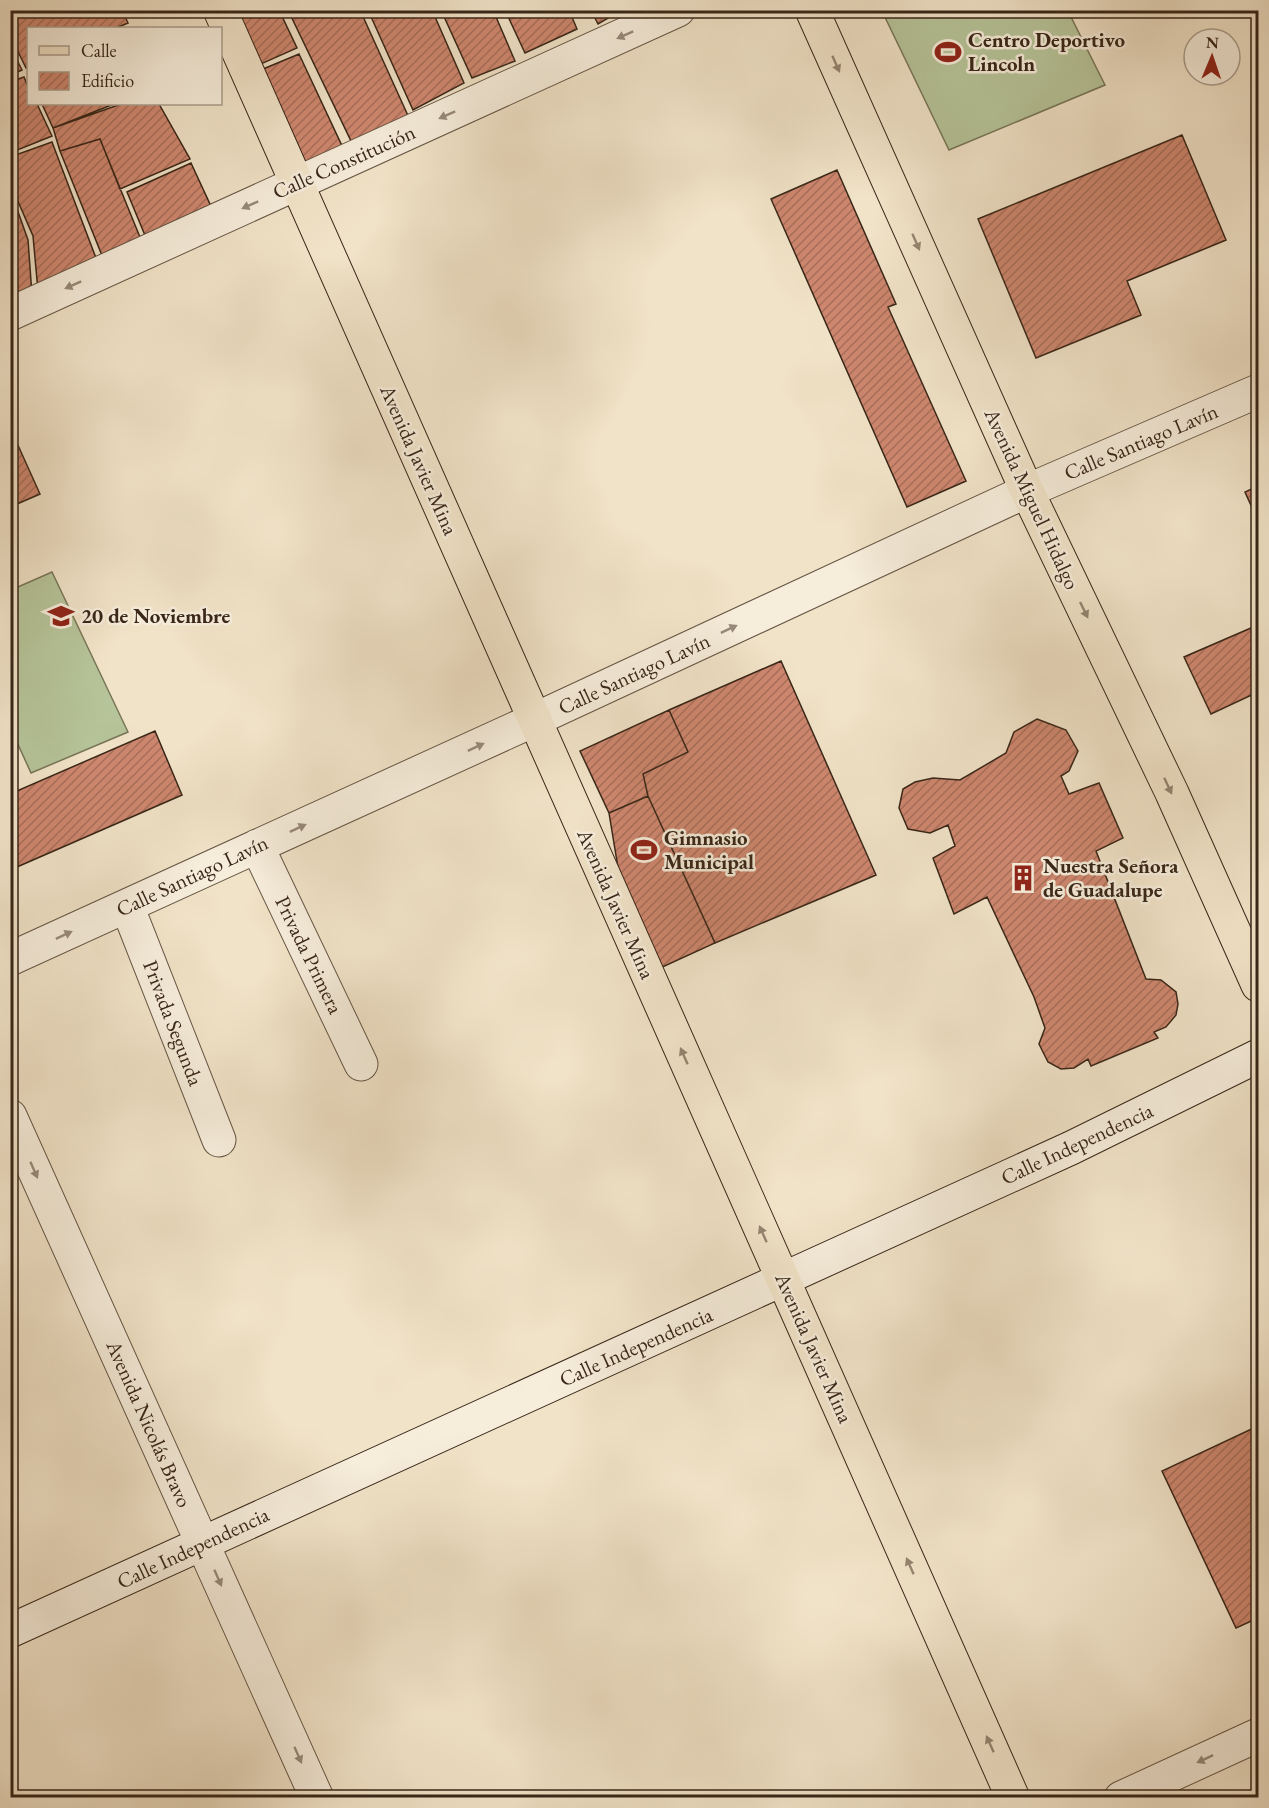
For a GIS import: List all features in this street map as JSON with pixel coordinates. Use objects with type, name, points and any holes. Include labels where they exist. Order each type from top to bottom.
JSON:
[{"type":"main road","name":"Avenida Javier Mina","points":[[220,10],[1013,1797]]},
{"type":"main road","name":"Avenida Miguel Hidalgo","points":[[812,10],[1027,491],[1172,793],[1258,985]]},
{"type":"street","name":"Calle Constitución","points":[[10,314],[678,10]]},
{"type":"street","name":"Calle Santiago Lavín","points":[[10,959],[534,720],[1027,491],[1258,391]]},
{"type":"street","name":"Privada Primera","points":[[257,846],[361,1064]]},
{"type":"street","name":"Privada Segunda","points":[[127,906],[219,1140]]},
{"type":"street","name":"Calle Independencia","points":[[10,1632],[1071,1148],[1258,1056]]},
{"type":"street","name":"Avenida Nicolás Bravo","points":[[10,1116],[317,1797]]},
{"type":"street","points":[[1121,1797],[1258,1735]]},
{"type":"green space","points":[[882,11],[1068,11],[1105,85],[949,150]]},
{"type":"green space","points":[[52,572],[128,732],[31,773],[11,729],[11,590]]},
{"type":"building","points":[[35,10],[122,10],[128,23],[118,27],[27,27],[26,68],[10,35],[10,21]]},
{"type":"building","points":[[225,10],[279,10],[297,48],[254,67]]},
{"type":"building","points":[[288,10],[360,10],[410,120],[352,143]]},
{"type":"building","points":[[368,10],[432,10],[464,83],[413,110]]},
{"type":"building","points":[[441,10],[493,10],[515,61],[472,78]]},
{"type":"building","points":[[505,10],[569,10],[577,29],[525,53]]},
{"type":"building","points":[[591,10],[622,10],[598,24]]},
{"type":"building","points":[[10,46],[22,70],[10,75]]},
{"type":"building","points":[[299,54],[343,148],[299,170],[256,72]]},
{"type":"building","points":[[24,77],[27,84],[27,105],[37,105],[52,136],[10,153],[10,82]]},
{"type":"building","points":[[42,105],[111,105],[53,128]]},
{"type":"building","points":[[118,105],[160,105],[190,159],[120,189],[100,139],[60,151],[53,128]]},
{"type":"building","points":[[1182,135],[1226,240],[1127,281],[1141,315],[1036,358],[978,219]]},
{"type":"building","points":[[100,139],[144,247],[105,263],[60,151]]},
{"type":"building","points":[[52,142],[99,266],[38,291],[33,236],[10,183],[10,157]]},
{"type":"building","points":[[191,163],[215,215],[149,245],[127,192]]},
{"type":"building","points":[[837,170],[896,304],[888,307],[966,481],[907,507],[771,199]]},
{"type":"building","points":[[11,192],[28,240],[32,295],[10,303]]},
{"type":"building","points":[[12,432],[40,494],[10,507],[10,433]]},
{"type":"building","points":[[1258,486],[1258,521],[1245,492]]},
{"type":"building","points":[[1258,625],[1258,692],[1211,714],[1184,657]]},
{"type":"building","points":[[781,661],[876,875],[715,943],[648,796],[643,774],[688,752],[669,710]]},
{"type":"building","points":[[669,710],[688,752],[643,774],[648,796],[609,813],[580,751]]},
{"type":"building","name":"Nuestra Señora de Guadalupe","points":[[1037,719],[1066,730],[1078,751],[1069,771],[1061,776],[1069,794],[1099,783],[1123,838],[1096,851],[1146,979],[1161,980],[1176,992],[1178,1004],[1176,1015],[1166,1027],[1154,1032],[1158,1038],[1091,1066],[1088,1059],[1074,1068],[1061,1069],[1048,1062],[1039,1044],[1045,1028],[1034,997],[987,897],[954,914],[933,858],[955,846],[948,825],[930,833],[908,829],[899,808],[903,789],[915,782],[933,778],[960,780],[1006,753],[1014,732]]},
{"type":"building","points":[[155,731],[182,795],[10,870],[10,794]]},
{"type":"building","name":"Gimnasio Municipal","points":[[648,796],[715,943],[658,969],[624,904],[609,813]]},
{"type":"building","points":[[1258,1426],[1258,1618],[1236,1628],[1162,1471]]},
{"type":"place","name":"Centro Deportivo Lincoln","points":[[948,52]]},
{"type":"place","name":"20 de Noviembre","points":[[61,616]]},
{"type":"place","name":"Gimnasio Municipal","points":[[644,850]]},
{"type":"place","name":"Nuestra Señora de Guadalupe","points":[[1023,878]]}]
